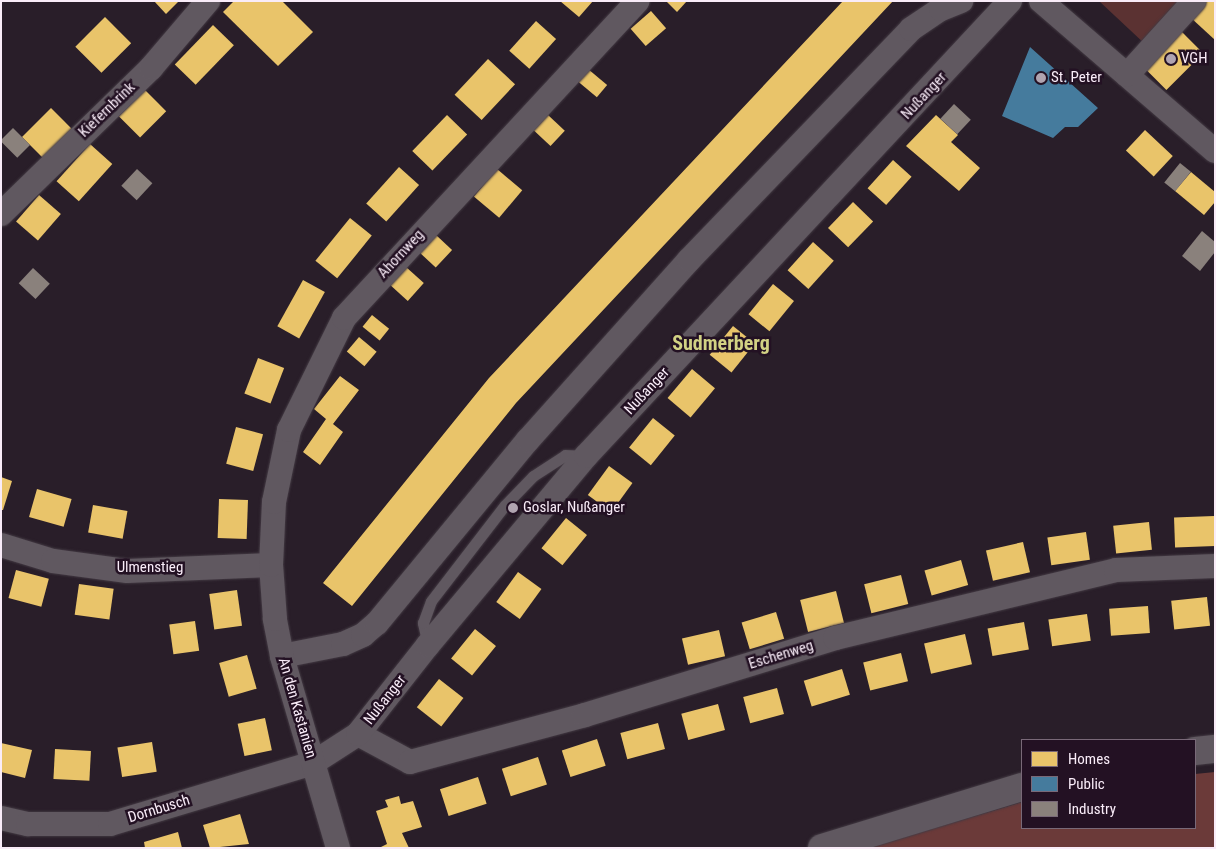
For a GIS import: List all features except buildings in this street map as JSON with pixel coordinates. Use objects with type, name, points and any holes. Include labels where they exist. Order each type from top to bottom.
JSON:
[{"type":"street","name":"Kiefernbrink","points":[[1,214],[150,68],[208,1]]},
{"type":"street","name":"Ahornweg","points":[[271,565],[274,502],[289,430],[344,318],[638,1]]},
{"type":"street","points":[[282,656],[343,644],[362,635],[377,624],[528,440],[689,260],[911,29],[941,9],[961,1]]},
{"type":"street","name":"Nußanger","points":[[313,764],[358,734],[428,645],[586,456],[1010,1]]},
{"type":"street","points":[[1042,1],[1215,151]]},
{"type":"street","points":[[1127,75],[1194,1]]},
{"type":"street","name":"Ulmenstieg","points":[[1,545],[53,561],[127,571],[271,565]]},
{"type":"street","name":"An den Kastanien","points":[[271,565],[274,619],[282,656],[338,848]]},
{"type":"street","name":"Eschenweg","points":[[358,734],[410,762],[585,715],[835,638],[1116,570],[1215,566]]},
{"type":"street","points":[[1196,751],[1215,749]]},
{"type":"street","name":"Dornbusch","points":[[1,818],[28,824],[110,824],[313,764]]},
{"type":"street","points":[[822,848],[1021,787]]},
{"type":"shaded area","points":[[1099,1],[1188,1],[1146,45]]},
{"type":"shaded area","points":[[1215,772],[1215,848],[867,848],[1021,802],[1021,829],[1196,829],[1196,774]]},
{"type":"place","name":"VGH","points":[[1171,59]]},
{"type":"place","name":"St. Peter","points":[[1041,78]]},
{"type":"place","name":"Goslar, Nußanger","points":[[513,508]]},
{"type":"district","name":"Sudmerberg","points":[[721,343]]}]
